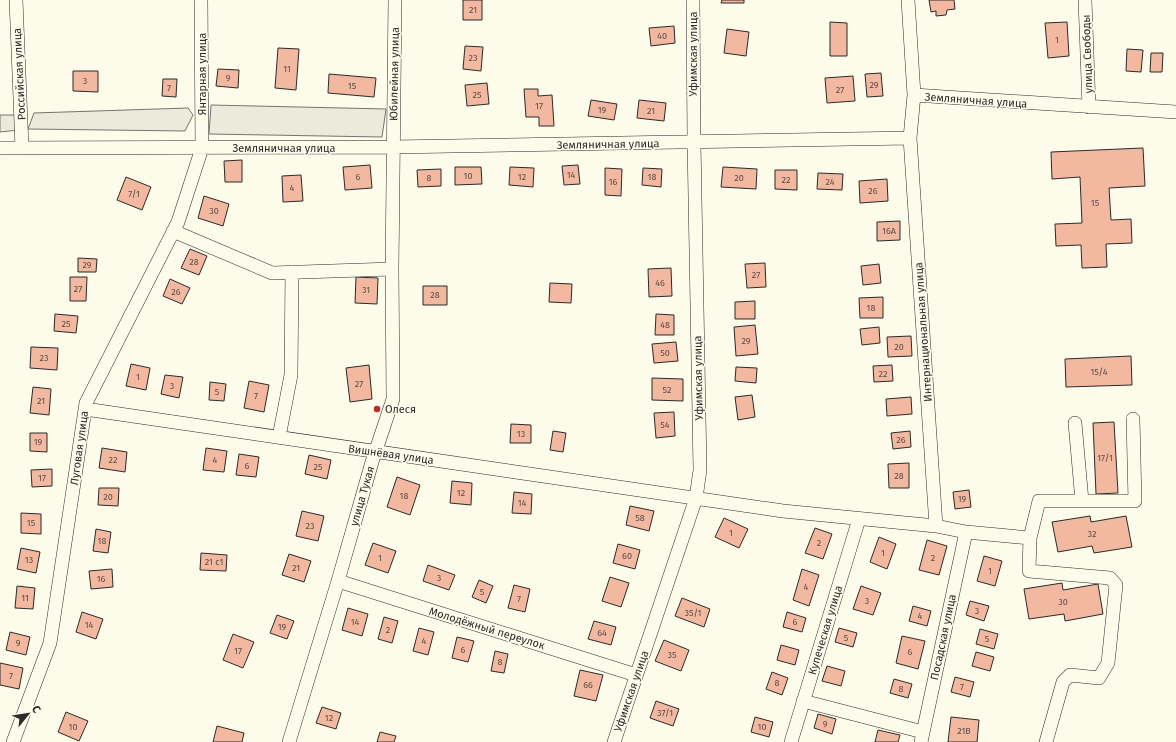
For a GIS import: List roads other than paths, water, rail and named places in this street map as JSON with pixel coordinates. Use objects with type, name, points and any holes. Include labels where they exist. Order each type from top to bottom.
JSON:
[{"type":"street","name":"Российская улица","points":[[16,0],[22,148]]},
{"type":"street","name":"Янтарная улица","points":[[202,0],[202,148]]},
{"type":"street","name":"Юбилейная улица","points":[[393,147],[395,0]]},
{"type":"street","name":"Уфимская улица","points":[[614,742],[696,498],[700,470],[693,0]]},
{"type":"street","points":[[908,0],[914,95]]},
{"type":"street","name":"улица Свободы","points":[[1085,0],[1089,107]]},
{"type":"street","name":"Земляничная улица","points":[[0,148],[393,147],[910,138],[914,95],[1176,112]]},
{"type":"street","name":"Интернациональная улица","points":[[910,138],[936,526]]},
{"type":"street","name":"улица Тукая","points":[[289,742],[338,581],[375,451],[393,399],[393,147]]},
{"type":"street","name":"Луговая улица","points":[[13,742],[50,643],[86,403],[178,222],[202,148]]},
{"type":"street","points":[[173,231],[272,273],[392,269]]},
{"type":"street","points":[[279,437],[291,375],[292,272]]},
{"type":"street","name":"Вишнёвая улица","points":[[85,409],[783,511],[936,526],[966,532],[1030,538]]},
{"type":"street","points":[[1046,742],[1063,682],[1070,675],[1099,678],[1108,663],[1116,585],[1110,578],[1029,571],[1030,538],[1039,501],[1135,501],[1133,419]]},
{"type":"street","points":[[1075,423],[1082,501]]},
{"type":"street","name":"Купеческая улица","points":[[791,742],[859,519]]},
{"type":"street","name":"Посадская улица","points":[[922,737],[966,532]]},
{"type":"street","name":"Молодёжный переулок","points":[[338,581],[636,675]]},
{"type":"street","points":[[803,701],[922,737]]},
{"type":"place","name":"Олеся","points":[[377,409]]}]
